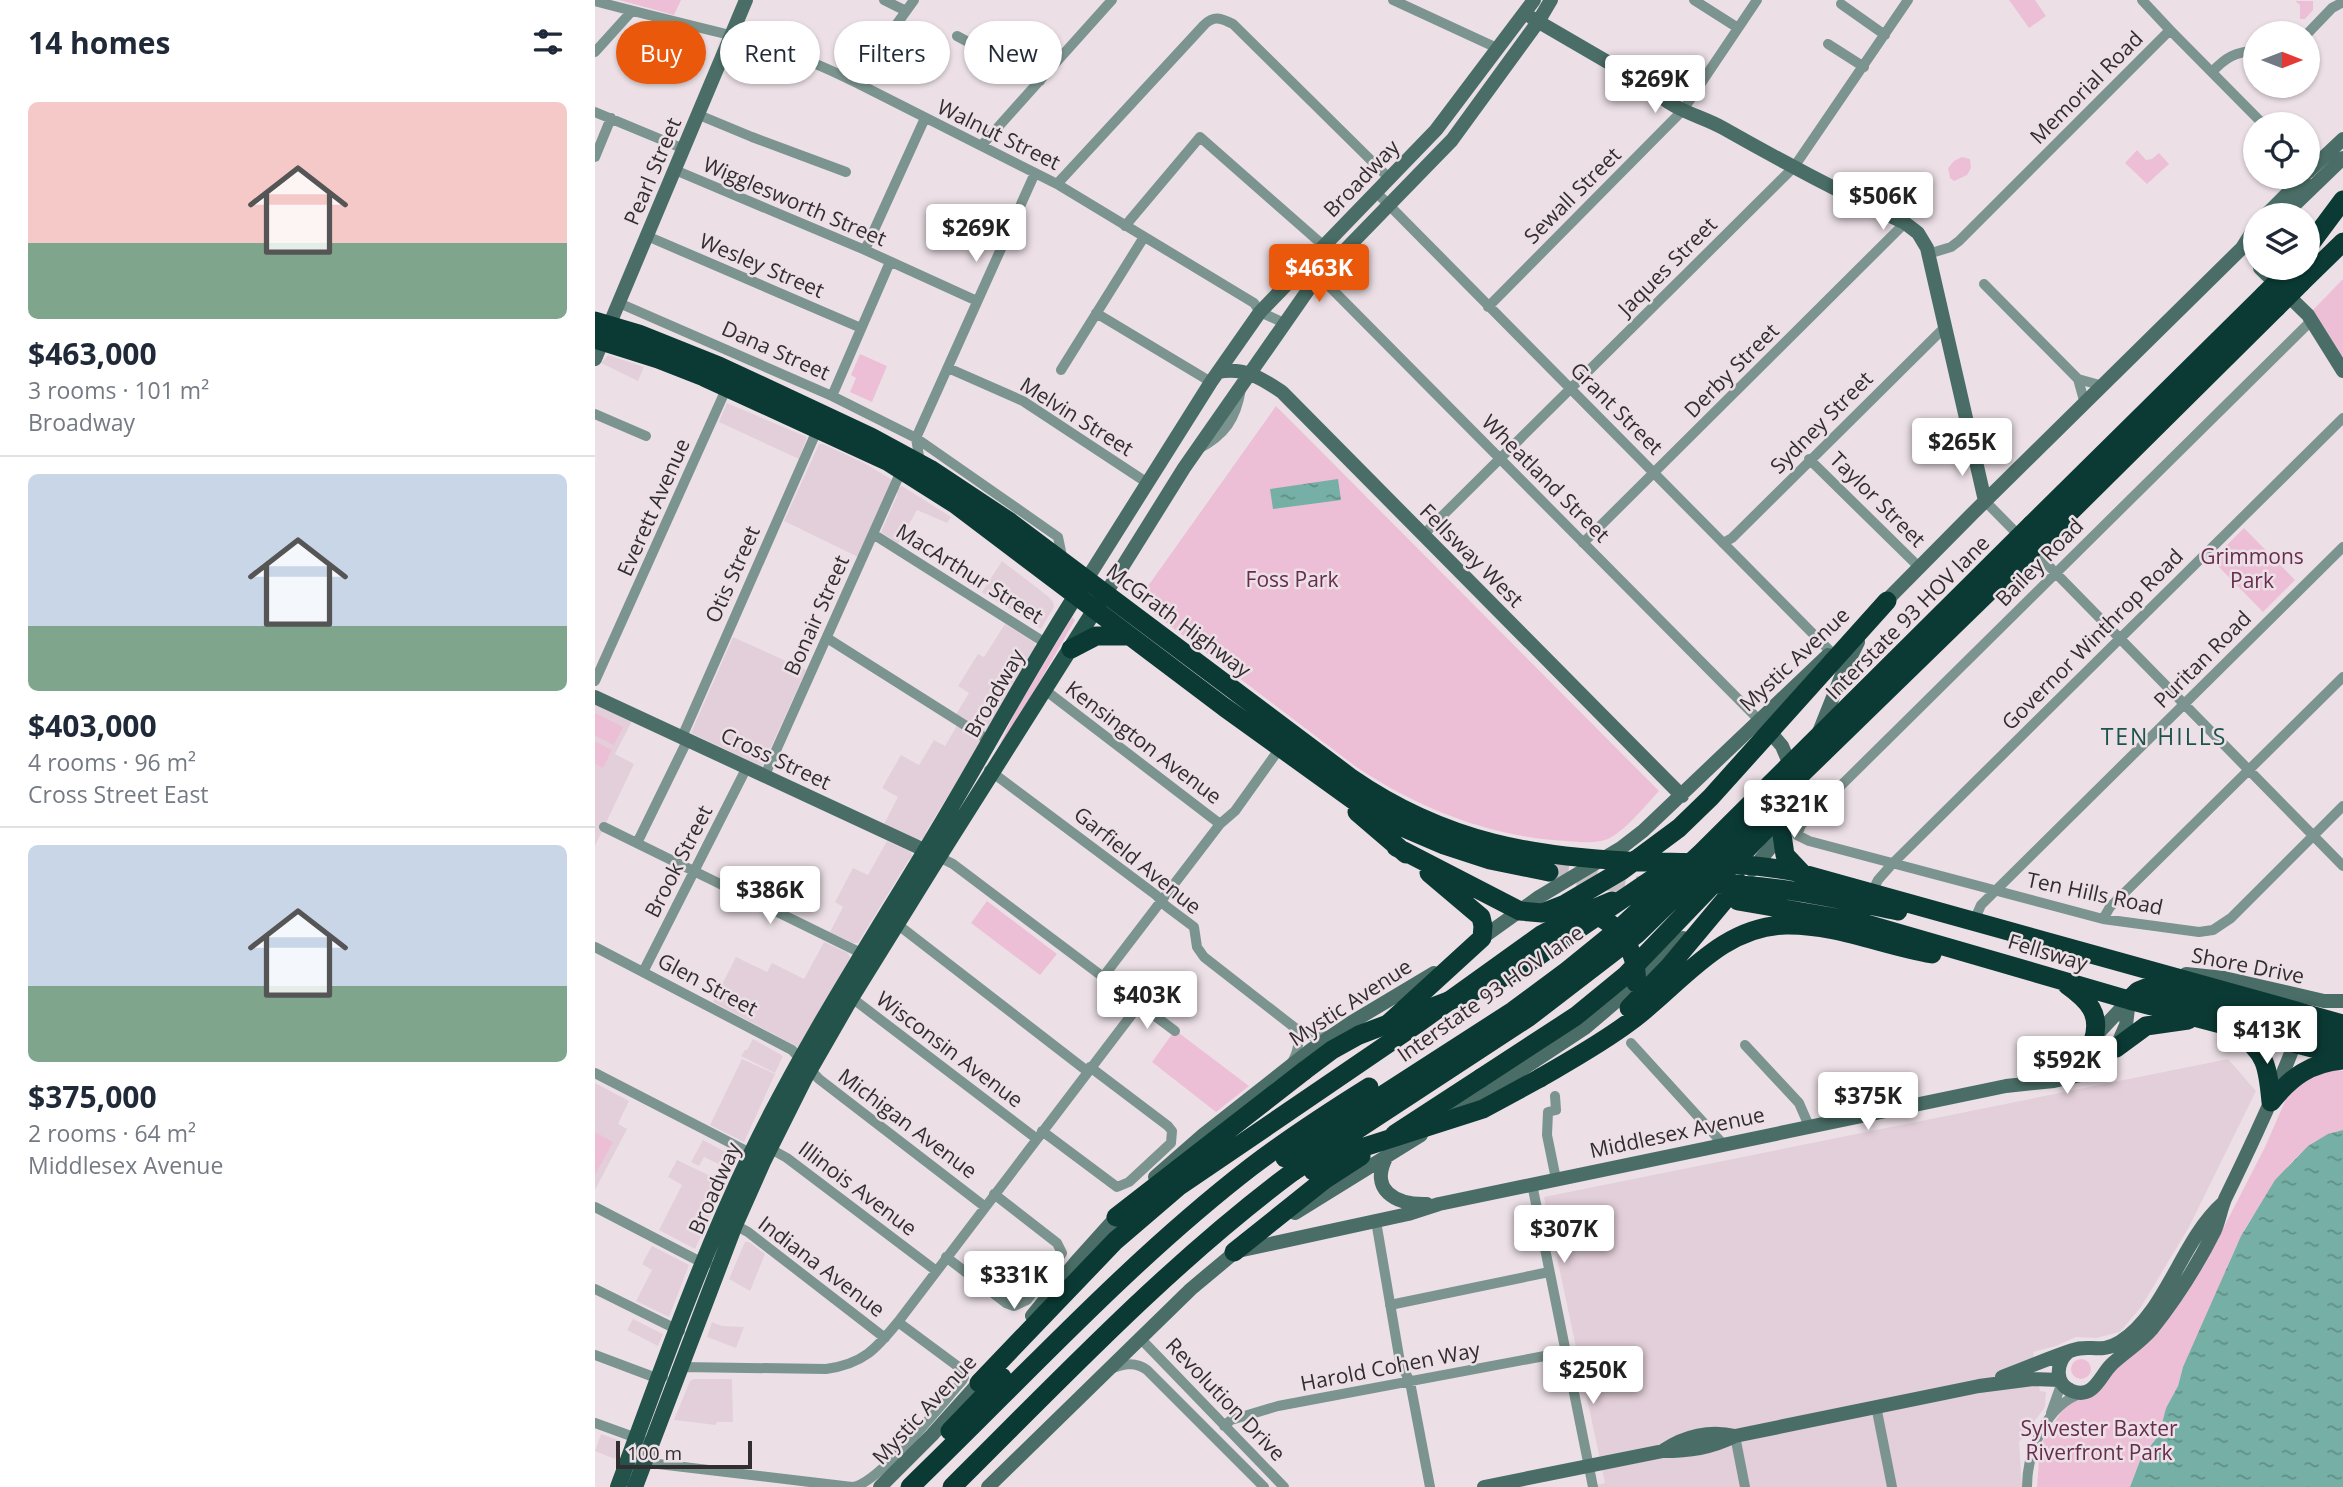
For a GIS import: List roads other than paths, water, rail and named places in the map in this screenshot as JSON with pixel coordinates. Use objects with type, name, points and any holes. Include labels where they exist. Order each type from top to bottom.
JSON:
[{"type":"highway","points":[[2320,222],[2343,200]]},
{"type":"highway","points":[[2320,231],[2343,200]]},
{"type":"highway","points":[[2320,255],[2343,242]]},
{"type":"highway","points":[[910,1487],[1151,1252],[1227,1187],[1289,1164],[1510,1030],[1611,955],[1686,888],[1872,706],[2033,526],[2264,289]]},
{"type":"highway","points":[[952,1487],[1159,1284],[1244,1211],[1289,1164],[1531,982],[1610,919],[1661,873],[2033,526],[2264,289]]},
{"type":"highway","name":"McGrath Highway","points":[[599,337],[727,387],[911,466],[983,503],[1359,784],[1427,820],[1474,838],[1554,856],[1757,865]]},
{"type":"highway","name":"McGrath Highway","points":[[599,337],[661,342],[724,368],[871,437],[911,466],[955,505],[1334,788],[1375,814],[1433,841],[1490,860],[1549,872]]},
{"type":"highway","name":"Interstate 93 HOV lane","points":[[926,1487],[1159,1260],[1217,1209],[1289,1164],[1513,1011],[1620,929],[1701,853],[2033,526]]},
{"type":"highway","points":[[1397,847],[1520,911],[1536,913],[1553,910],[1603,883],[1636,861],[1693,814],[1765,726],[1887,601]]},
{"type":"highway","points":[[1070,649],[1095,636],[1128,636]]},
{"type":"highway","points":[[1234,1252],[1332,1175],[1568,1022],[1626,975],[1830,762],[1872,706]]},
{"type":"highway","points":[[1303,1101],[1482,938],[1483,926],[1478,913],[1397,847],[1334,788]]},
{"type":"highway","points":[[1789,831],[1784,855],[1803,873]]},
{"type":"highway","name":"Fellsway","points":[[1757,865],[1803,873],[2343,1024]]},
{"type":"highway","points":[[1117,1217],[1298,1068],[1359,1035],[1475,991],[1518,970],[1661,873]]},
{"type":"highway","points":[[972,1380],[1139,1219],[1178,1187],[1417,1024],[1523,947],[1581,914],[1627,896],[1699,884],[1738,892],[1787,889],[1917,915],[1974,921]]},
{"type":"highway","points":[[1540,1078],[1590,1041],[1643,995],[1738,892]]},
{"type":"highway","name":"Fellsway","points":[[1738,892],[1852,920],[2343,1058]]},
{"type":"highway","points":[[1581,914],[1598,916],[1620,935],[1636,961],[1636,983]]},
{"type":"highway","points":[[1289,1164],[1332,1160],[1482,1109],[1540,1078],[1627,1024],[1719,947],[1762,928],[1786,925],[1827,929],[1930,954],[1987,958]]},
{"type":"highway","points":[[2108,959],[2126,973],[2130,983],[2129,1000]]},
{"type":"highway","points":[[2057,979],[2085,999],[2094,1011],[2097,1025],[2093,1041]]},
{"type":"highway","points":[[2129,1000],[2138,991],[2148,987],[2242,1010],[2287,1008],[2297,1025],[2295,1043]]},
{"type":"highway","points":[[2116,1048],[2146,1027],[2199,1018]]},
{"type":"highway","points":[[2221,1024],[2246,1038],[2258,1049],[2266,1065],[2271,1102]]},
{"type":"highway","points":[[2295,1043],[2302,1036],[2313,1032],[2343,1039]]},
{"type":"highway","points":[[2271,1102],[2290,1080],[2305,1069],[2343,1058]]},
{"type":"highway","points":[[897,1487],[1104,1267],[1249,1138]]},
{"type":"main road","name":"Pearl Street","points":[[738,21],[746,0]]},
{"type":"main road","name":"Broadway","points":[[644,1441],[659,1379],[685,1334],[760,1152],[804,1064],[846,993],[897,924],[990,741],[1146,482],[1260,312],[1436,130],[1534,0]]},
{"type":"main road","name":"Broadway","points":[[846,993],[861,953],[993,773],[1162,501],[1284,323],[1319,276],[1437,156],[1538,23],[1551,0]]},
{"type":"main road","points":[[1525,14],[1654,89],[1665,90],[1685,107],[1706,113],[1720,126],[1794,167],[1905,223],[1921,237],[1928,254],[1985,501]]},
{"type":"main road","points":[[1471,114],[1478,93],[1497,63],[1497,48]]},
{"type":"main road","name":"Pearl Street","points":[[599,337],[619,303],[720,64]]},
{"type":"main road","points":[[2320,161],[2343,139]]},
{"type":"main road","points":[[2296,203],[2343,158]]},
{"type":"main road","points":[[2278,203],[2292,189]]},
{"type":"main road","points":[[1348,222],[1360,234]]},
{"type":"main road","name":"Mystic Avenue","points":[[1298,1068],[1333,1034],[1430,976],[1539,897],[1632,840],[1765,726],[1831,652],[1887,601],[2243,246]]},
{"type":"main road","points":[[2264,289],[2312,320],[2343,371]]},
{"type":"main road","points":[[1215,377],[1233,370],[1246,378]]},
{"type":"main road","name":"Fellsway West","points":[[1246,378],[1282,393],[1682,796]]},
{"type":"main road","name":"Mystic Avenue","points":[[988,1487],[1191,1289],[1234,1252],[1564,1043],[1738,892],[1757,865],[1789,831],[1795,794],[1846,664],[1887,601]]},
{"type":"main road","name":"Cross Street","points":[[595,696],[932,853]]},
{"type":"main road","points":[[1765,726],[1782,746],[1790,761],[1795,794]]},
{"type":"main road","name":"Shore Drive","points":[[2144,969],[2224,978],[2324,1001],[2343,1000]]},
{"type":"main road","name":"Middlesex Avenue","points":[[2006,1086],[2068,1062],[2093,1041],[2129,1000]]},
{"type":"main road","name":"Middlesex Avenue","points":[[1234,1252],[1408,1214],[1439,1204],[1809,1126],[2006,1086],[2047,1082],[2085,1074],[2101,1064],[2116,1048],[2126,1025],[2129,1000]]},
{"type":"main road","points":[[2068,1352],[2060,1362],[2061,1381],[2071,1391],[2084,1392],[2095,1387],[2110,1365],[2144,1337],[2160,1318],[2210,1238],[2295,1043]]},
{"type":"main road","name":"Broadway","points":[[712,1263],[735,1226],[760,1152]]},
{"type":"main road","name":"Middlesex Avenue","points":[[1387,1156],[1381,1176],[1386,1192],[1392,1198],[1409,1204],[1439,1204]]},
{"type":"main road","points":[[1979,1386],[2068,1352],[2081,1348],[2112,1346],[2127,1337],[2143,1322],[2207,1220],[2224,1203]]},
{"type":"main road","name":"Mystic Avenue","points":[[880,1487],[932,1435],[972,1380],[1117,1217]]},
{"type":"main road","name":"Broadway","points":[[618,1487],[636,1461],[681,1367],[685,1334]]},
{"type":"main road","points":[[2088,1349],[2099,1357],[2102,1377]]},
{"type":"main road","points":[[1484,1487],[1663,1451],[1706,1447],[1735,1436],[1979,1386],[2032,1379],[2061,1381]]},
{"type":"main road","name":"Broadway","points":[[635,1487],[636,1461]]},
{"type":"street","points":[[884,0],[906,11]]},
{"type":"street","points":[[899,21],[914,0]]},
{"type":"street","points":[[1393,0],[1497,48]]},
{"type":"street","points":[[1693,0],[1738,28]]},
{"type":"street","name":"Sewall Street","points":[[1488,306],[1685,107],[1757,0]]},
{"type":"street","name":"Jaques Street","points":[[1423,535],[1794,167],[1908,0]]},
{"type":"street","points":[[2141,0],[2170,30]]},
{"type":"street","name":"Walnut Street","points":[[595,1],[720,32]]},
{"type":"street","points":[[1062,55],[1106,2]]},
{"type":"street","points":[[2316,21],[2328,4],[2343,2]]},
{"type":"street","points":[[1841,4],[1885,35]]},
{"type":"street","points":[[595,52],[632,11]]},
{"type":"street","points":[[1057,184],[1204,25],[1217,17],[1233,24],[1389,178]]},
{"type":"street","name":"Memorial Road","points":[[1928,254],[1946,249],[1959,241],[2170,30],[2251,112]]},
{"type":"street","points":[[957,36],[964,40]]},
{"type":"street","points":[[1828,44],[1864,67]]},
{"type":"street","points":[[2212,72],[2232,55],[2243,51]]},
{"type":"street","name":"Walnut Street","points":[[859,84],[1057,184],[1254,303],[1260,312],[1284,323]]},
{"type":"street","points":[[982,145],[1037,84]]},
{"type":"street","points":[[595,112],[684,149]]},
{"type":"street","points":[[699,115],[752,138],[846,172]]},
{"type":"street","points":[[595,157],[611,118]]},
{"type":"street","points":[[865,250],[925,118]]},
{"type":"street","points":[[1125,226],[1201,137],[1324,246]]},
{"type":"street","name":"Wigglesworth Street","points":[[675,170],[865,250],[977,301]]},
{"type":"street","points":[[911,466],[916,438],[1035,173]]},
{"type":"street","name":"Grant Street","points":[[1376,192],[1831,652]]},
{"type":"street","name":"Derby Street","points":[[1583,543],[1905,223]]},
{"type":"street","name":"Wesley Street","points":[[647,236],[861,328]]},
{"type":"street","points":[[1061,370],[1144,237]]},
{"type":"street","points":[[832,396],[890,262]]},
{"type":"street","points":[[1300,271],[1319,276]]},
{"type":"street","name":"Wheatland Street","points":[[1319,276],[1765,726]]},
{"type":"street","points":[[1984,284],[2078,379],[2085,404]]},
{"type":"street","name":"Dana Street","points":[[619,303],[832,396],[916,438],[1057,536],[1063,561]]},
{"type":"street","points":[[1096,313],[1215,377]]},
{"type":"street","name":"Bailey Road","points":[[1789,831],[1801,825],[2312,320]]},
{"type":"street","name":"Sydney Street","points":[[1723,543],[1732,538],[1944,327]]},
{"type":"street","name":"Melvin Street","points":[[948,368],[1023,401],[1146,482]]},
{"type":"street","points":[[2078,379],[2103,386]]},
{"type":"street","name":"Everett Avenue","points":[[595,681],[727,387]]},
{"type":"street","points":[[595,414],[646,436]]},
{"type":"street","name":"Governor Winthrop Road","points":[[1872,892],[1880,877],[1893,863],[2343,418]]},
{"type":"street","name":"Otis Street","points":[[637,843],[818,428]]},
{"type":"street","name":"Taylor Street","points":[[1809,459],[1919,567]]},
{"type":"street","name":"Bonair Street","points":[[765,775],[873,534],[911,466]]},
{"type":"street","points":[[1985,501],[2343,866]]},
{"type":"street","name":"MacArthur Street","points":[[873,534],[1047,644]]},
{"type":"street","name":"Puritan Road","points":[[1974,921],[1981,905],[2343,547]]},
{"type":"street","points":[[827,638],[990,741]]},
{"type":"street","points":[[2103,919],[2110,907],[2343,677]]},
{"type":"street","name":"Kensington Avenue","points":[[1045,690],[1220,824]]},
{"type":"street","points":[[1103,977],[1220,824],[1235,811],[1280,748],[1282,727]]},
{"type":"street","name":"Garfield Avenue","points":[[978,763],[1161,900],[1194,928],[1199,952],[1291,1025],[1316,1038],[1333,1034]]},
{"type":"street","name":"Brook Street","points":[[643,972],[747,767]]},
{"type":"street","name":"Ten Hills Road","points":[[1789,831],[1809,841],[2103,919],[2192,932],[2213,930],[2231,918],[2343,806]]},
{"type":"street","points":[[604,827],[861,953]]},
{"type":"street","points":[[932,853],[953,864],[1175,1031]]},
{"type":"street","points":[[897,924],[1089,1069]]},
{"type":"street","name":"Glen Street","points":[[595,947],[792,1051],[804,1064]]},
{"type":"street","name":"Wisconsin Avenue","points":[[846,993],[1039,1135],[1117,1187],[1129,1182],[1171,1143],[1172,1131],[1089,1069]]},
{"type":"street","points":[[595,1354],[659,1379],[681,1367],[835,1368],[858,1361],[885,1338],[898,1322],[1139,1004]]},
{"type":"street","points":[[1291,1025],[1299,1048],[1298,1068]]},
{"type":"street","points":[[1631,1043],[1724,1144]]},
{"type":"street","points":[[1745,1045],[1799,1102],[1809,1126]]},
{"type":"street","name":"Michigan Avenue","points":[[804,1064],[819,1079],[985,1206]]},
{"type":"street","name":"Illinois Avenue","points":[[595,1073],[760,1152],[787,1158],[935,1270]]},
{"type":"street","points":[[1555,1096],[1556,1110],[1543,1113],[1556,1179]]},
{"type":"street","points":[[1532,1184],[1593,1487]]},
{"type":"street","points":[[946,1257],[1006,1304],[1014,1306],[1027,1300],[1059,1258],[1061,1248],[1057,1243],[994,1194]]},
{"type":"street","points":[[595,1207],[712,1263]]},
{"type":"street","points":[[1376,1221],[1401,1362],[1410,1382],[1430,1487]]},
{"type":"street","name":"Indiana Avenue","points":[[735,1226],[748,1232],[885,1338]]},
{"type":"street","points":[[1390,1305],[1549,1272]]},
{"type":"street","points":[[595,1289],[685,1334]]},
{"type":"street","points":[[898,1322],[972,1380]]},
{"type":"street","name":"Revolution Drive","points":[[1140,1338],[1285,1487]]},
{"type":"street","name":"Harold Cohen Way","points":[[1224,1426],[1231,1420],[1278,1406],[1566,1352]]},
{"type":"street","name":"Revolution Drive","points":[[1106,1371],[1130,1364],[1142,1366],[1264,1487]]},
{"type":"street","points":[[636,1461],[852,1487],[862,1485],[897,1454],[962,1381],[972,1380]]},
{"type":"street","points":[[2027,1487],[2030,1458],[2049,1419],[2061,1381]]},
{"type":"street","points":[[2049,1419],[2065,1402],[2084,1392]]},
{"type":"street","points":[[1876,1406],[1892,1487]]},
{"type":"street","points":[[595,1423],[644,1441]]},
{"type":"street","points":[[1735,1436],[1745,1487]]},
{"type":"street","points":[[739,1487],[740,1474]]},
{"type":"water","points":[[1338,479],[1341,500],[1273,509],[1270,489]]},
{"type":"water","points":[[2343,1130],[2343,1487],[2130,1487],[2141,1458],[2159,1435],[2166,1408],[2178,1386],[2183,1367],[2241,1236],[2275,1180],[2308,1146],[2328,1134]]},
{"type":"tunnel","points":[[1549,872],[1651,888]]},
{"type":"district","name":"TEN HILLS","points":[[2164,736]]},
{"type":"park label","name":"Grimmons Park","points":[[2252,568]]},
{"type":"park label","name":"Foss Park","points":[[1292,579]]},
{"type":"park label","name":"Sylvester Baxter Riverfront Park","points":[[2099,1440]]}]
